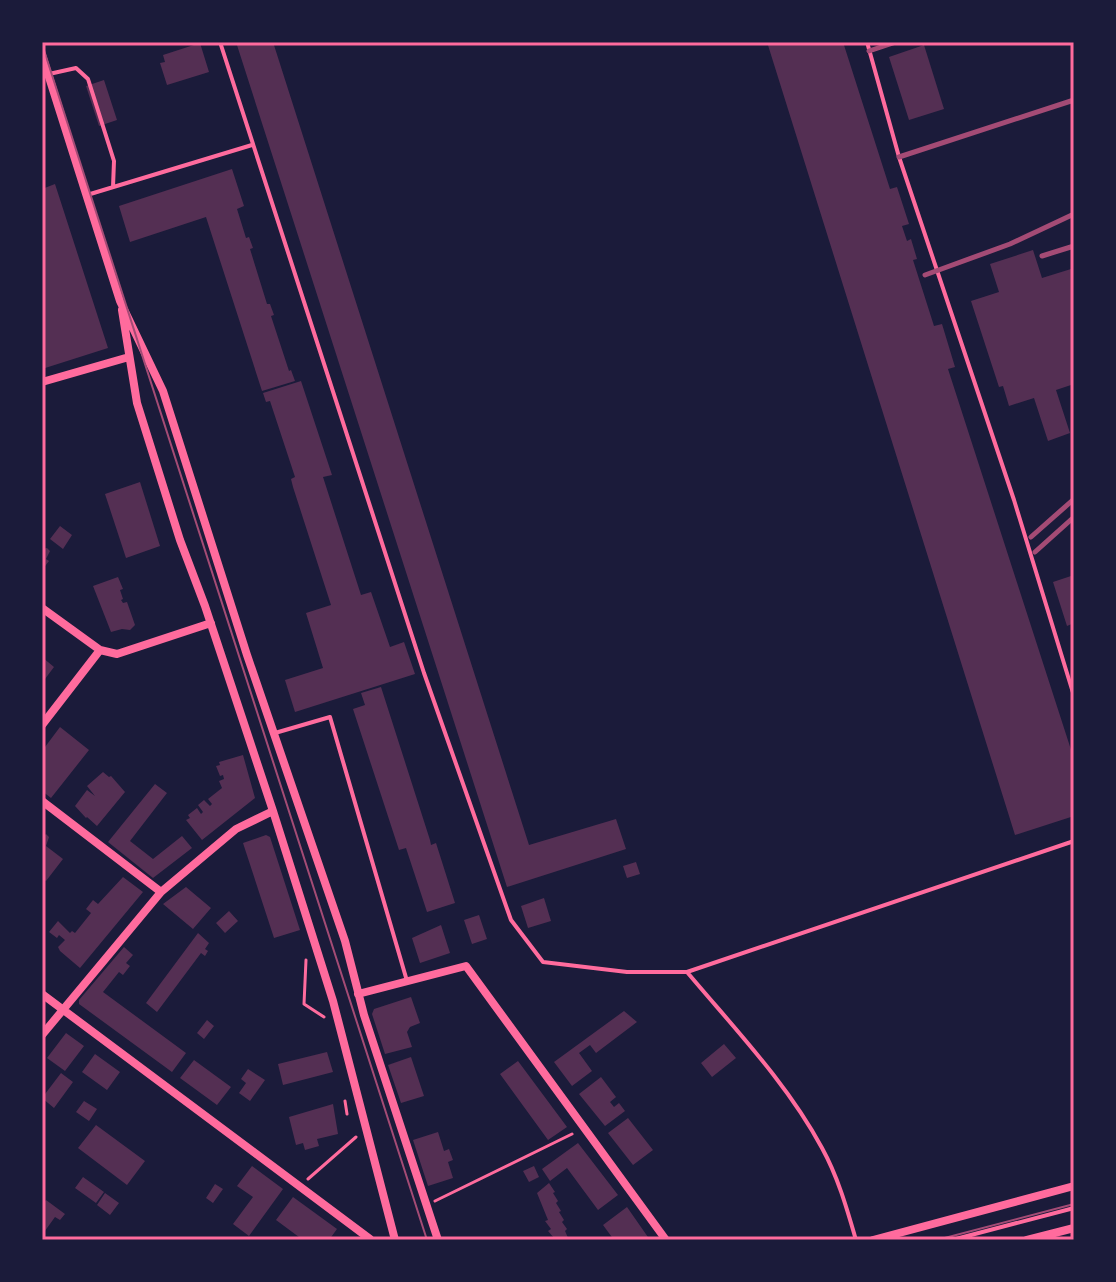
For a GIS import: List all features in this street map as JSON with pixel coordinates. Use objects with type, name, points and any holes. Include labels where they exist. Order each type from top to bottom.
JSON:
[{"type":"street","points":[[42,55],[120,301],[137,403],[180,540],[273,811],[339,1022],[395,1240]]},
{"type":"street","points":[[120,301],[163,391],[247,655],[345,941],[358,994],[438,1240]]},
{"type":"street","points":[[42,382],[129,357]]},
{"type":"street","points":[[42,608],[100,650],[117,654],[211,623]]},
{"type":"street","points":[[42,725],[100,650]]},
{"type":"street","points":[[42,801],[161,892]]},
{"type":"street","points":[[42,1035],[161,892],[236,829],[273,811]]},
{"type":"street","points":[[358,994],[466,966],[666,1240]]},
{"type":"street","points":[[42,994],[370,1239]]},
{"type":"street","points":[[873,1240],[1074,1186]]},
{"type":"street","points":[[1027,1240],[1074,1228]]},
{"type":"lane","points":[[220,42],[424,673],[511,920],[543,962],[627,972],[687,972],[1074,841]]},
{"type":"lane","points":[[867,42],[899,157],[1014,500],[1074,696]]},
{"type":"lane","points":[[48,74],[70,67],[76,68],[88,79],[114,161],[113,187]]},
{"type":"lane","points":[[87,195],[252,145]]},
{"type":"lane","points":[[275,733],[330,717],[407,981]]},
{"type":"lane","points":[[687,972],[781,1085],[814,1135],[845,1202],[856,1240]]},
{"type":"lane","points":[[952,1240],[1074,1208]]},
{"type":"path","points":[[432,1202],[584,1128]]},
{"type":"path","points":[[299,1187],[356,1137]]},
{"type":"building","points":[[236,42],[273,42],[529,845],[616,819],[626,849],[507,887]]},
{"type":"building","points":[[767,42],[843,42],[890,189],[897,187],[909,224],[902,226],[907,241],[911,239],[917,259],[913,260],[934,326],[942,324],[955,367],[948,369],[1074,759],[1074,816],[1015,835]]},
{"type":"building","points":[[200,43],[209,72],[167,85],[160,63],[165,62],[163,55]]},
{"type":"building","points":[[924,45],[944,109],[909,120],[889,57]]},
{"type":"building","points":[[104,80],[117,120],[99,126],[86,86]]},
{"type":"building","points":[[232,169],[244,206],[237,209],[246,238],[249,237],[253,248],[250,249],[267,304],[270,304],[274,315],[271,316],[295,381],[262,391],[206,217],[130,242],[119,206]]},
{"type":"building","points":[[55,184],[108,348],[42,369],[42,189]]},
{"type":"building","points":[[1033,250],[1042,278],[1071,269],[1074,280],[1074,384],[1056,390],[1070,433],[1048,441],[1034,398],[1009,406],[1003,386],[999,387],[971,301],[999,292],[990,264]]},
{"type":"building","points":[[301,381],[332,475],[323,477],[361,595],[371,592],[390,647],[404,642],[415,674],[295,712],[285,680],[323,668],[306,613],[331,605],[293,487],[291,479],[295,477],[270,401],[266,402],[263,393]]},
{"type":"building","points":[[140,482],[160,546],[126,558],[105,494]]},
{"type":"building","points":[[60,526],[72,535],[63,549],[50,539]]},
{"type":"building","points":[[42,549],[50,551],[46,559],[49,561],[42,570]]},
{"type":"building","points":[[1071,576],[1074,584],[1074,623],[1067,626],[1053,582]]},
{"type":"building","points":[[118,577],[123,589],[120,590],[121,600],[127,602],[135,625],[130,630],[111,632],[93,586]]},
{"type":"building","points":[[42,657],[54,667],[42,683]]},
{"type":"building","points":[[381,687],[431,845],[436,843],[455,903],[427,912],[406,848],[399,850],[353,709],[365,705],[361,693]]},
{"type":"building","points":[[60,727],[89,750],[51,798],[42,791],[42,751]]},
{"type":"building","points":[[243,755],[255,798],[202,840],[186,820],[190,818],[188,815],[197,808],[201,814],[203,812],[198,805],[204,800],[210,806],[212,804],[208,799],[222,788],[219,781],[224,779],[223,775],[220,776],[216,766],[220,765],[219,762]]},
{"type":"building","points":[[103,772],[111,776],[125,792],[97,826],[75,806],[87,790],[95,796],[87,786]]},
{"type":"building","points":[[155,784],[167,793],[130,841],[153,859],[182,836],[192,848],[153,878],[108,842]]},
{"type":"building","points":[[46,834],[49,837],[46,846],[63,859],[46,881],[42,878],[42,838]]},
{"type":"building","points":[[266,835],[270,837],[300,930],[274,938],[243,843]]},
{"type":"building","points":[[636,862],[640,874],[627,878],[623,866]]},
{"type":"building","points":[[123,877],[143,892],[80,968],[60,951],[58,947],[65,940],[49,932],[58,921],[70,933],[75,933],[91,913],[86,909],[93,900],[98,904]]},
{"type":"building","points":[[186,887],[211,908],[193,929],[163,904]]},
{"type":"building","points":[[544,898],[551,921],[528,928],[521,906]]},
{"type":"building","points":[[229,911],[238,921],[225,933],[216,923]]},
{"type":"building","points":[[479,915],[487,939],[472,944],[464,920]]},
{"type":"building","points":[[441,925],[450,953],[420,963],[412,938]]},
{"type":"building","points":[[198,933],[209,943],[205,949],[208,951],[205,956],[201,953],[157,1012],[146,1003]]},
{"type":"building","points":[[124,947],[133,955],[126,963],[130,966],[123,975],[119,972],[103,992],[186,1053],[172,1072],[79,1004],[79,1000]]},
{"type":"building","points":[[411,997],[420,1023],[410,1027],[407,1032],[412,1047],[385,1054],[372,1014],[374,1009]]},
{"type":"building","points":[[624,1011],[637,1022],[596,1053],[590,1045],[579,1053],[592,1071],[572,1086],[554,1062]]},
{"type":"building","points":[[207,1020],[214,1026],[204,1039],[197,1033]]},
{"type":"building","points":[[66,1033],[84,1046],[65,1071],[47,1058]]},
{"type":"building","points":[[724,1044],[736,1058],[712,1077],[701,1063]]},
{"type":"building","points":[[327,1052],[333,1072],[283,1085],[278,1064]]},
{"type":"building","points":[[95,1054],[120,1072],[107,1090],[82,1072]]},
{"type":"building","points":[[411,1057],[424,1096],[401,1103],[388,1065]]},
{"type":"building","points":[[194,1060],[231,1087],[217,1105],[180,1078]]},
{"type":"building","points":[[518,1061],[567,1127],[548,1140],[500,1074]]},
{"type":"building","points":[[248,1069],[265,1080],[250,1101],[239,1093],[246,1083],[241,1079]]},
{"type":"building","points":[[61,1073],[73,1082],[54,1108],[42,1098]]},
{"type":"building","points":[[601,1077],[616,1097],[610,1102],[614,1107],[619,1103],[625,1111],[605,1126],[579,1094]]},
{"type":"building","points":[[84,1101],[97,1109],[89,1121],[76,1112]]},
{"type":"building","points":[[333,1104],[338,1134],[317,1139],[319,1146],[305,1150],[303,1143],[296,1145],[289,1117]]},
{"type":"building","points":[[628,1118],[653,1150],[633,1165],[608,1133]]},
{"type":"building","points":[[96,1125],[145,1161],[127,1185],[78,1148]]},
{"type":"building","points":[[438,1132],[444,1151],[449,1149],[453,1160],[448,1162],[453,1178],[428,1186],[413,1140]]},
{"type":"building","points":[[578,1143],[618,1195],[598,1210],[567,1168],[550,1181],[542,1169]]},
{"type":"building","points":[[252,1166],[283,1189],[249,1236],[233,1224],[253,1197],[237,1186]]},
{"type":"building","points":[[534,1166],[539,1177],[529,1182],[523,1171]]},
{"type":"building","points":[[83,1177],[104,1192],[96,1203],[75,1188]]},
{"type":"building","points":[[549,1183],[555,1192],[569,1240],[551,1240],[554,1238],[548,1231],[551,1229],[545,1221],[548,1220],[537,1193]]},
{"type":"building","points":[[215,1184],[223,1189],[213,1203],[206,1198]]},
{"type":"building","points":[[105,1193],[119,1203],[110,1215],[97,1205]]},
{"type":"building","points":[[293,1197],[337,1229],[329,1240],[303,1240],[276,1220]]},
{"type":"building","points":[[46,1200],[65,1214],[60,1220],[55,1217],[42,1235],[42,1206]]},
{"type":"building","points":[[627,1207],[650,1240],[614,1240],[603,1225]]},
{"type":"tram line","points":[[42,44],[427,1240]]},
{"type":"tram line","points":[[937,1240],[1074,1204]]},
{"type":"railway","points":[[869,51],[896,42]]},
{"type":"railway","points":[[899,157],[1074,100]]},
{"type":"railway","points":[[925,275],[1010,244],[1074,214]]},
{"type":"railway","points":[[1042,256],[1074,246]]},
{"type":"railway","points":[[1031,537],[1074,499]]},
{"type":"railway","points":[[1035,552],[1074,517]]}]
